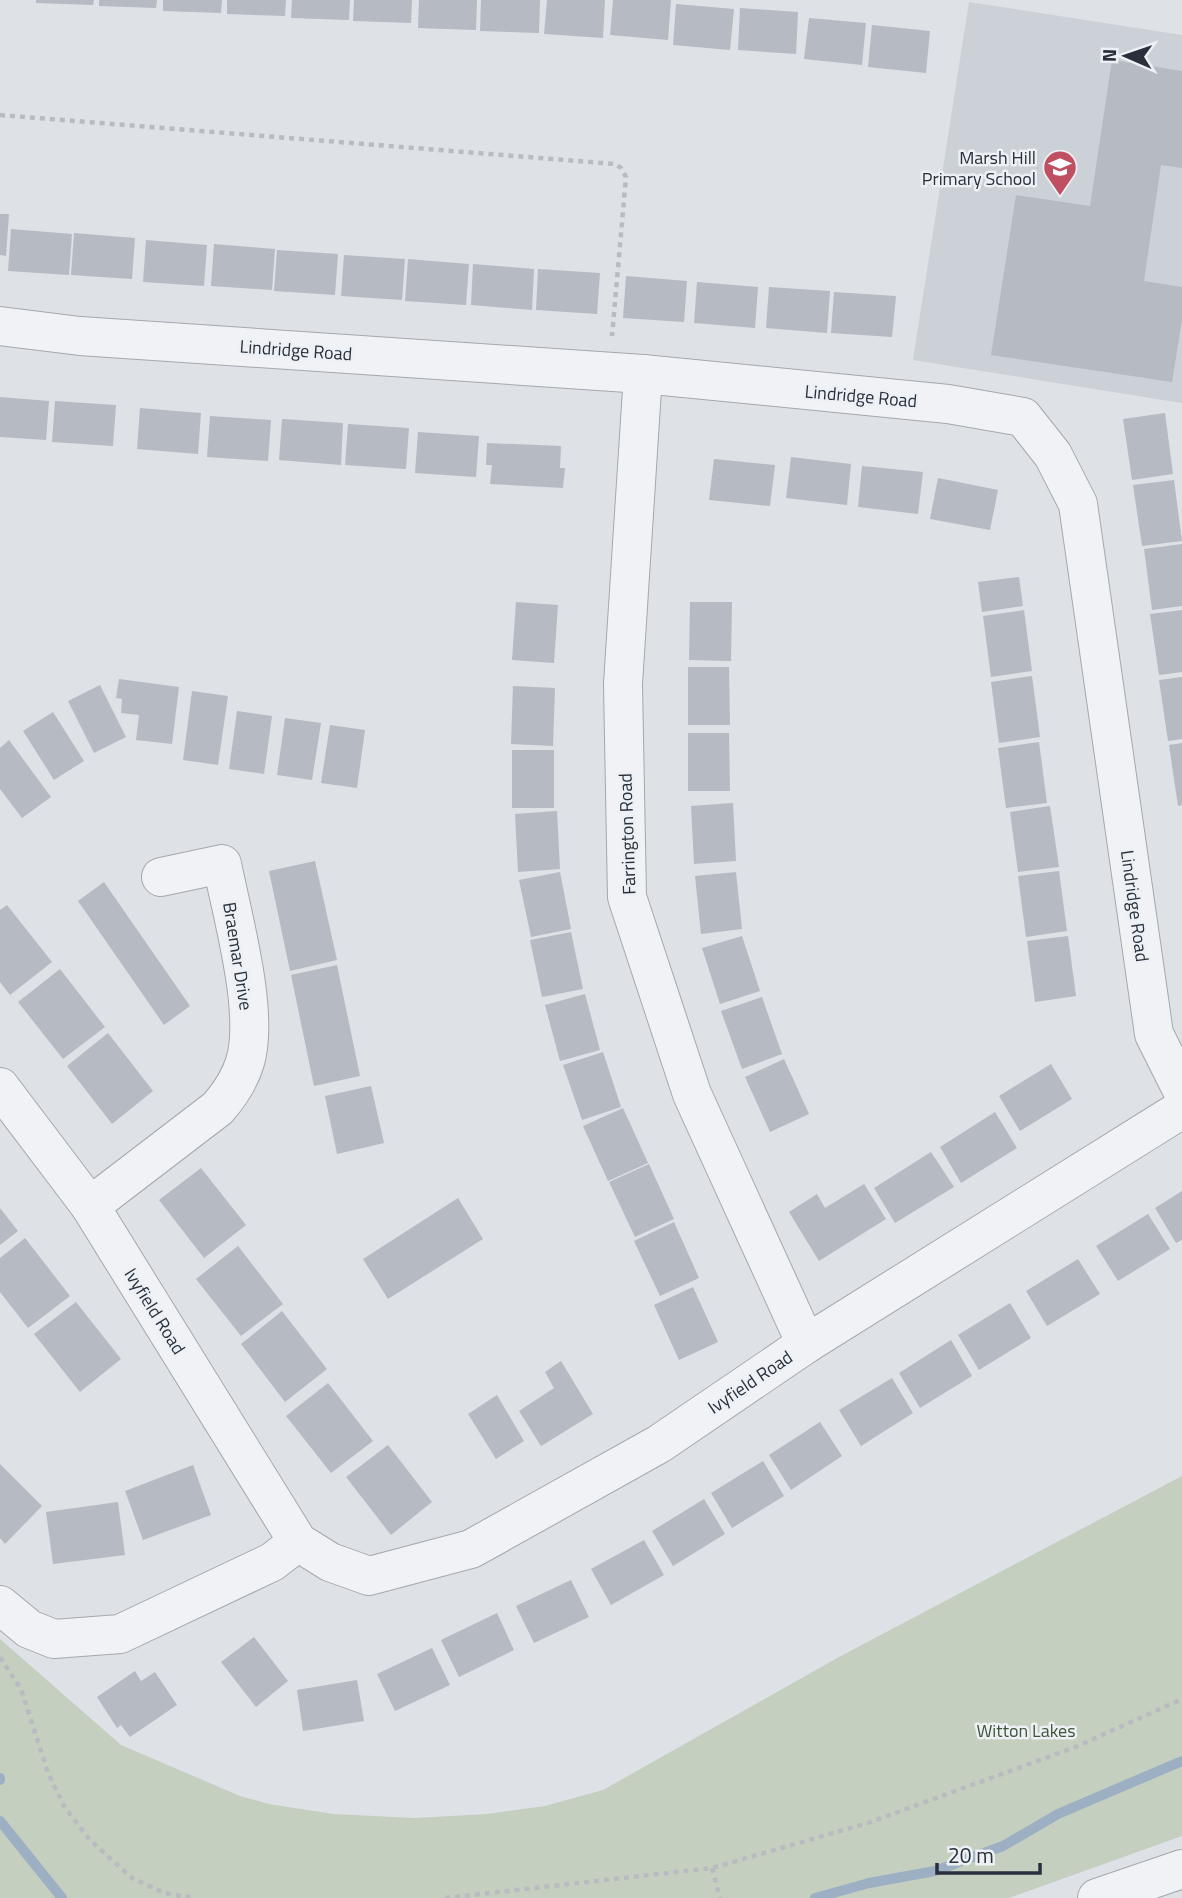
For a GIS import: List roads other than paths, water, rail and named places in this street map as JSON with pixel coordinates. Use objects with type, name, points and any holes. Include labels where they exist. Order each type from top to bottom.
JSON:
[{"type":"street","name":"Lindridge Road","points":[[0,326],[80,337],[627,372],[996,411],[1023,417],[1053,455],[1078,504],[1153,1034],[1182,1090]]},
{"type":"street","name":"Farrington Road","points":[[627,372],[623,684],[627,897],[692,1094],[806,1344]]},
{"type":"street","name":"Braemar Drive","points":[[90,1206],[218,1108],[233,1089],[246,1060],[248,1022],[243,970],[222,864],[161,877]]},
{"type":"street","name":"Ivyfield Road","points":[[0,1087],[90,1206],[298,1542],[330,1562],[369,1576],[471,1549],[659,1444],[806,1344],[1182,1109]]},
{"type":"street","points":[[0,1605],[29,1629],[54,1639],[120,1634],[272,1562],[298,1542]]},
{"type":"street","points":[[1097,1898],[1182,1869]]},
{"type":"waterway","points":[[815,1898],[869,1883],[935,1871],[1003,1846],[1058,1814],[1182,1761]]},
{"type":"waterway","points":[[0,1821],[62,1898]]},
{"type":"place","name":"Marsh Hill Primary School","points":[[1060,197]]},
{"type":"park label","name":"Witton Lakes","points":[[1026,1730]]}]
